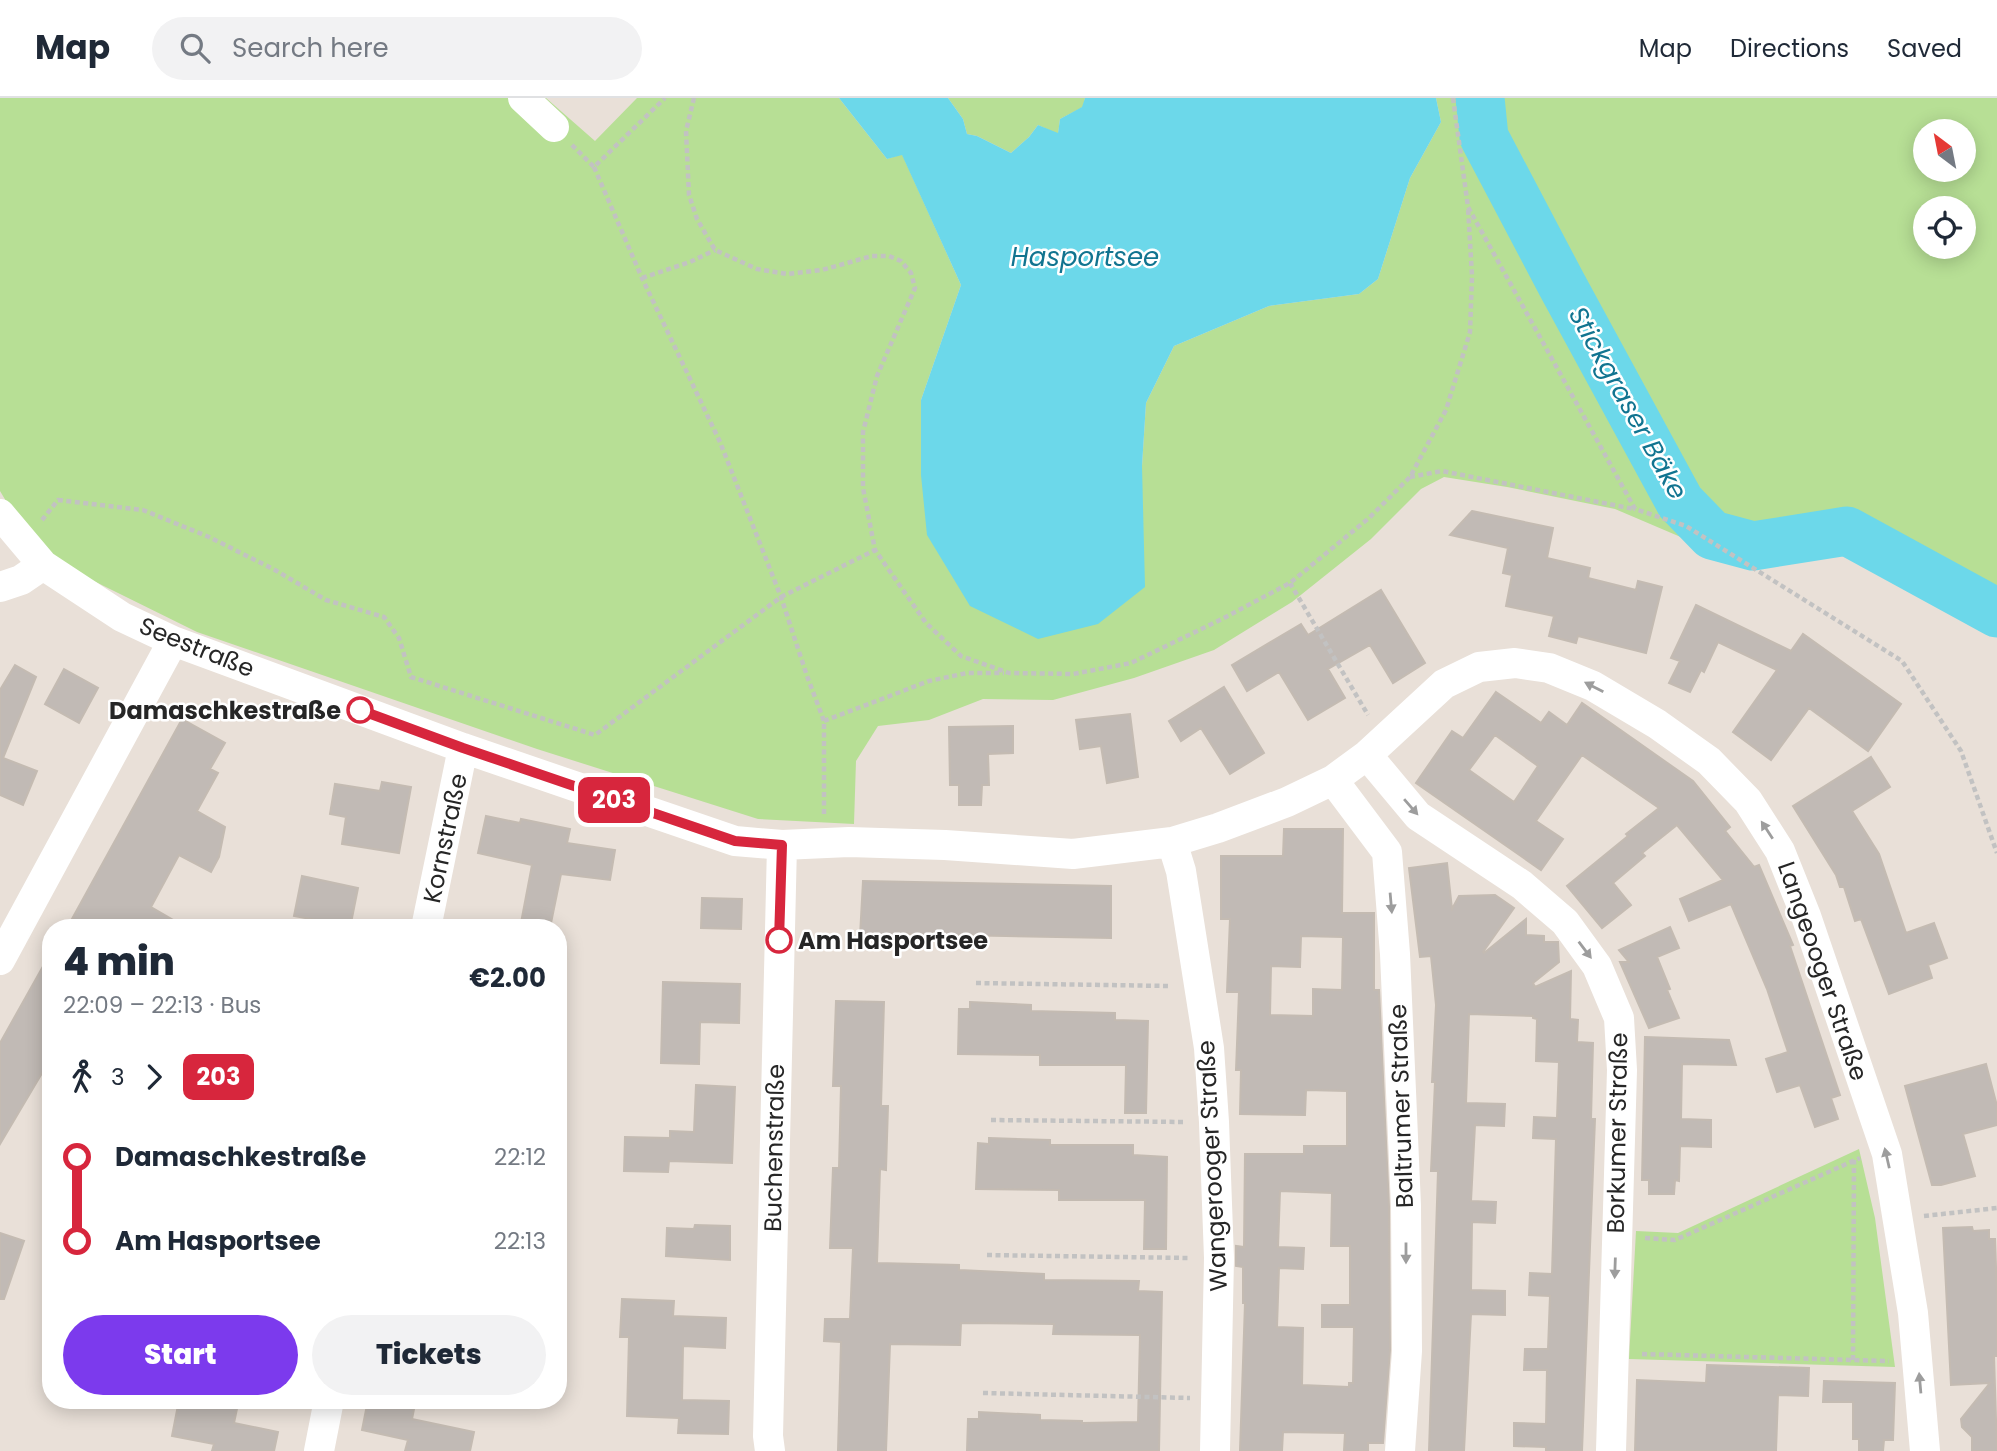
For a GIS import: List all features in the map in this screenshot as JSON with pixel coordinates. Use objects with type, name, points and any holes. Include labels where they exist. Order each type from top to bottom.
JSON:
[{"type":"street","points":[[523,98],[554,127]]},
{"type":"street","name":"Seestraße","points":[[0,514],[34,554],[122,617],[173,641],[463,748],[735,841],[782,845]]},
{"type":"street","points":[[0,587],[21,580],[34,554]]},
{"type":"street","points":[[0,960],[173,641]]},
{"type":"street","name":"Langeooger Straße","points":[[1375,748],[1444,684],[1479,667],[1515,663],[1549,668],[1592,686],[1657,724],[1709,761],[1748,802],[1780,851],[1806,916],[1884,1147],[1899,1219],[1918,1362],[1925,1451]]},
{"type":"street","name":"Kornstraße","points":[[428,919],[463,748]]},
{"type":"street","points":[[782,845],[945,845],[1073,854],[1172,842],[1287,803],[1333,780],[1375,748]]},
{"type":"street","name":"Borkumer Straße","points":[[1375,748],[1418,816],[1522,885],[1565,922],[1597,967],[1619,1018],[1622,1070],[1611,1451]]},
{"type":"street","name":"Baltrumer Straße","points":[[1333,780],[1387,852],[1395,954],[1406,1206],[1407,1350],[1400,1451]]},
{"type":"street","name":"Wangerooger Straße","points":[[1172,842],[1181,871],[1209,1048],[1219,1258],[1215,1451]]},
{"type":"street","name":"Buchenstraße","points":[[770,1451],[768,1422],[782,845]]},
{"type":"street","points":[[319,1451],[327,1409]]},
{"type":"path","points":[[594,167],[666,98]]},
{"type":"path","points":[[694,98],[686,131],[689,195],[697,219],[715,250],[757,269],[787,274],[822,270],[872,256],[890,256],[901,261],[911,273],[915,288],[877,376],[863,432],[863,488],[875,550],[926,623],[961,656],[1009,673]]},
{"type":"path","points":[[824,721],[929,681],[967,673],[1073,674],[1131,663],[1290,583],[1369,518],[1410,477],[1446,410],[1470,332],[1472,276],[1468,207],[1453,98]]},
{"type":"path","points":[[554,127],[594,167],[642,278],[715,430],[781,597],[824,721],[822,844]]},
{"type":"path","points":[[1468,207],[1634,509]]},
{"type":"path","points":[[642,278],[690,262],[715,250]]},
{"type":"path","points":[[1410,477],[1442,471],[1634,509],[1686,526],[1902,661],[1961,751],[1997,853]]},
{"type":"path","points":[[34,554],[58,500],[143,510],[209,537],[275,569],[326,600],[384,617],[399,638],[411,677],[595,735],[781,597],[875,550]]},
{"type":"path","points":[[1290,583],[1375,748]]},
{"type":"path","points":[[976,984],[1199,987]]},
{"type":"path","points":[[991,1120],[1214,1122]]},
{"type":"path","points":[[1616,1237],[1675,1240],[1884,1147]]},
{"type":"path","points":[[1853,1360],[1854,1160]]},
{"type":"path","points":[[1899,1219],[1997,1208]]},
{"type":"path","points":[[987,1255],[1219,1258]]},
{"type":"path","points":[[1613,1353],[1918,1362]]},
{"type":"path","points":[[983,1393],[1215,1398]]},
{"type":"green space","points":[[0,98],[546,98],[595,141],[637,98],[839,98],[887,159],[902,154],[961,285],[921,400],[1142,466],[1146,403],[1174,346],[1269,306],[1359,294],[1378,279],[1410,178],[1441,122],[1436,98],[1463,98],[1468,144],[1656,481],[1687,520],[1683,538],[1615,509],[1444,477],[1421,489],[1371,539],[1292,602],[1214,650],[1134,678],[1053,700],[983,699],[929,720],[878,726],[856,761],[854,824],[758,819],[537,749],[197,632],[37,553],[0,491]]},
{"type":"green space","points":[[948,98],[1085,98],[1083,107],[1060,119],[1058,134],[1038,125],[1011,153],[977,136],[967,134],[963,119]]},
{"type":"green space","points":[[1495,98],[1997,98],[1997,603],[1860,522],[1740,529],[1697,508],[1499,142]]},
{"type":"green space","points":[[1859,1149],[1875,1218],[1895,1367],[1629,1359],[1636,1231],[1678,1233]]},
{"type":"water","name":"Hasportsee","points":[[839,98],[948,98],[963,119],[967,134],[977,136],[1011,153],[1038,125],[1058,133],[1060,119],[1082,107],[1085,98],[1436,98],[1441,122],[1410,178],[1378,279],[1359,294],[1269,306],[1174,346],[1146,403],[1142,466],[1145,587],[1098,624],[1038,639],[970,606],[927,535],[921,475],[921,400],[961,285],[902,155],[887,159]]},
{"type":"building","points":[[1472,511],[1553,528],[1547,558],[1590,568],[1588,578],[1636,590],[1638,581],[1662,587],[1646,653],[1578,636],[1576,643],[1549,636],[1554,616],[1506,606],[1512,575],[1503,573],[1508,548],[1450,535]]},
{"type":"building","points":[[1381,590],[1425,663],[1393,683],[1370,645],[1328,669],[1345,698],[1308,720],[1279,672],[1247,691],[1232,665],[1301,624],[1308,635]]},
{"type":"building","points":[[1696,605],[1791,651],[1803,634],[1901,704],[1868,751],[1809,708],[1771,760],[1733,732],[1777,670],[1718,642],[1704,672],[1701,670],[1690,692],[1669,683],[1680,661],[1671,658]]},
{"type":"building","points":[[15,665],[36,677],[3,758],[37,771],[23,805],[0,795],[0,690]]},
{"type":"building","points":[[64,669],[98,688],[79,723],[45,704]]},
{"type":"building","points":[[1224,687],[1264,753],[1230,774],[1201,728],[1181,741],[1169,721]]},
{"type":"building","points":[[1496,692],[1541,723],[1549,712],[1567,725],[1582,703],[1693,781],[1730,827],[1725,831],[1754,867],[1759,865],[1793,945],[1790,946],[1840,1095],[1831,1098],[1838,1119],[1815,1127],[1800,1085],[1777,1092],[1766,1059],[1788,1052],[1767,989],[1731,904],[1689,921],[1680,899],[1723,880],[1677,825],[1642,853],[1645,856],[1613,883],[1631,905],[1602,928],[1567,886],[1659,808],[1582,755],[1536,821],[1563,839],[1541,870],[1416,783],[1452,731],[1463,738]],"holes":[[[1495,735],[1538,766],[1514,802],[1469,770]]]},
{"type":"building","points":[[1130,714],[1138,777],[1107,783],[1101,746],[1080,749],[1076,720]]},
{"type":"building","points":[[182,719],[225,743],[210,769],[218,773],[197,811],[225,827],[219,857],[211,872],[179,855],[151,907],[172,919],[72,919]]},
{"type":"building","points":[[1013,726],[1013,753],[988,754],[989,785],[982,785],[981,805],[959,805],[959,785],[950,785],[949,727]]},
{"type":"building","points":[[1871,757],[1890,787],[1852,811],[1879,854],[1906,933],[1934,923],[1947,958],[1928,965],[1932,978],[1889,994],[1861,919],[1855,921],[1844,887],[1840,887],[1836,875],[1793,806]]},
{"type":"building","points":[[382,782],[411,787],[399,853],[342,844],[346,817],[330,814],[335,784],[380,791]]},
{"type":"building","points":[[486,816],[520,823],[521,819],[570,829],[567,843],[615,850],[610,880],[561,874],[552,919],[522,919],[532,865],[478,853]]},
{"type":"building","points":[[1284,829],[1343,829],[1342,913],[1374,913],[1374,990],[1379,990],[1389,1206],[1390,1350],[1383,1443],[1368,1443],[1368,1451],[1344,1451],[1345,1433],[1283,1432],[1282,1451],[1240,1451],[1245,1303],[1243,1267],[1236,1266],[1236,1246],[1244,1247],[1245,1154],[1304,1154],[1304,1146],[1347,1146],[1347,1091],[1306,1090],[1305,1115],[1240,1114],[1241,1070],[1236,1070],[1239,992],[1227,992],[1230,919],[1221,919],[1221,856],[1283,856]],"holes":[[[1301,936],[1343,937],[1342,990],[1313,989],[1313,1016],[1270,1015],[1271,966],[1300,967]],[[1280,1191],[1332,1193],[1331,1246],[1350,1246],[1350,1305],[1322,1305],[1322,1327],[1354,1327],[1353,1383],[1349,1383],[1349,1387],[1302,1385],[1303,1328],[1277,1327],[1279,1268],[1303,1269],[1304,1248],[1278,1247]]]},
{"type":"building","points":[[1447,863],[1452,909],[1459,896],[1495,895],[1514,908],[1484,953],[1526,919],[1526,935],[1544,936],[1544,942],[1558,942],[1559,962],[1533,983],[1535,987],[1571,971],[1570,1019],[1578,1020],[1577,1042],[1593,1043],[1591,1119],[1595,1119],[1582,1451],[1546,1451],[1546,1447],[1514,1446],[1514,1423],[1546,1424],[1547,1370],[1524,1370],[1525,1349],[1548,1349],[1550,1296],[1529,1295],[1530,1273],[1552,1274],[1556,1139],[1533,1138],[1534,1117],[1557,1118],[1559,1062],[1536,1061],[1537,1019],[1533,1016],[1469,1014],[1466,1103],[1505,1104],[1504,1126],[1475,1125],[1471,1201],[1496,1202],[1495,1223],[1472,1222],[1471,1290],[1505,1291],[1505,1315],[1471,1314],[1464,1451],[1429,1451],[1438,1171],[1431,1171],[1436,1005],[1431,956],[1420,957],[1409,868]]},
{"type":"building","points":[[302,876],[358,888],[352,919],[310,919],[294,916]]},
{"type":"building","points":[[863,881],[1111,886],[1111,938],[904,934],[903,938],[860,936]]},
{"type":"building","points":[[702,898],[742,899],[741,929],[701,928]]},
{"type":"building","points":[[1670,927],[1679,948],[1657,957],[1679,1018],[1649,1028],[1620,962],[1629,962],[1619,950]]},
{"type":"building","points":[[42,968],[42,1073],[0,1144],[0,1043]]},
{"type":"building","points":[[663,982],[740,984],[739,1023],[700,1022],[699,1064],[661,1063]]},
{"type":"building","points":[[836,1001],[884,1002],[881,1106],[888,1106],[886,1170],[880,1169],[877,1263],[959,1265],[959,1270],[1044,1274],[1044,1280],[1139,1281],[1138,1291],[1162,1292],[1159,1451],[967,1451],[968,1419],[979,1419],[979,1412],[1040,1415],[1040,1420],[1082,1423],[1138,1422],[1140,1335],[1053,1334],[1054,1324],[961,1323],[960,1345],[890,1344],[886,1451],[838,1451],[841,1342],[824,1341],[825,1319],[850,1319],[853,1248],[830,1248],[833,1168],[839,1168],[841,1086],[833,1086]]},
{"type":"building","points":[[970,1002],[1031,1005],[1031,1011],[1115,1013],[1115,1020],[1148,1021],[1146,1113],[1125,1113],[1126,1065],[1040,1065],[1040,1055],[958,1054],[959,1009],[970,1009]]},
{"type":"building","points":[[1645,1037],[1729,1040],[1736,1065],[1682,1064],[1681,1119],[1711,1120],[1711,1147],[1680,1146],[1679,1181],[1675,1180],[1674,1194],[1649,1194],[1649,1180],[1642,1180]]},
{"type":"building","points":[[1986,1064],[1997,1106],[1997,1125],[1963,1134],[1975,1176],[1932,1185],[1905,1086]]},
{"type":"building","points":[[696,1085],[735,1087],[732,1163],[669,1161],[668,1172],[624,1171],[625,1137],[670,1138],[670,1131],[694,1132]]},
{"type":"building","points":[[989,1138],[1050,1140],[1050,1145],[1133,1145],[1133,1155],[1167,1157],[1166,1249],[1144,1249],[1145,1200],[1059,1200],[1059,1190],[976,1189],[978,1143],[989,1144]]},
{"type":"building","points":[[695,1225],[730,1226],[730,1260],[666,1256],[667,1228],[694,1229]]},
{"type":"building","points":[[1972,1227],[1973,1231],[1989,1230],[1989,1239],[1995,1239],[1997,1356],[1994,1356],[1997,1451],[1972,1451],[1972,1437],[1962,1427],[1961,1419],[1990,1383],[1951,1385],[1943,1228]]},
{"type":"building","points":[[0,1233],[24,1241],[4,1299],[0,1299]]},
{"type":"building","points":[[622,1299],[674,1301],[673,1316],[726,1318],[725,1348],[683,1346],[682,1400],[729,1401],[728,1434],[678,1433],[679,1418],[627,1416],[629,1337],[620,1337]]},
{"type":"building","points":[[1707,1365],[1809,1368],[1808,1396],[1778,1395],[1776,1451],[1635,1451],[1637,1380],[1706,1383]]},
{"type":"building","points":[[1824,1381],[1895,1383],[1893,1440],[1884,1440],[1883,1451],[1859,1451],[1859,1439],[1853,1439],[1853,1402],[1823,1402]]},
{"type":"building","points":[[177,1409],[237,1409],[234,1423],[278,1432],[274,1451],[212,1451],[214,1444],[172,1436]]},
{"type":"building","points":[[366,1409],[414,1409],[412,1419],[474,1432],[470,1451],[405,1451],[408,1440],[362,1430]]},
{"type":"waterway","name":"Stickgraser Bäke","points":[[1480,98],[1484,137],[1562,285],[1680,502],[1712,535],[1753,546],[1847,531],[1997,613]]},
{"type":"bus line","name":"203","points":[[360,710],[735,841],[782,845],[779,940]]},
{"type":"place","name":"Damaschkestraße","points":[[360,710]]},
{"type":"place","name":"Am Hasportsee","points":[[779,940]]}]
